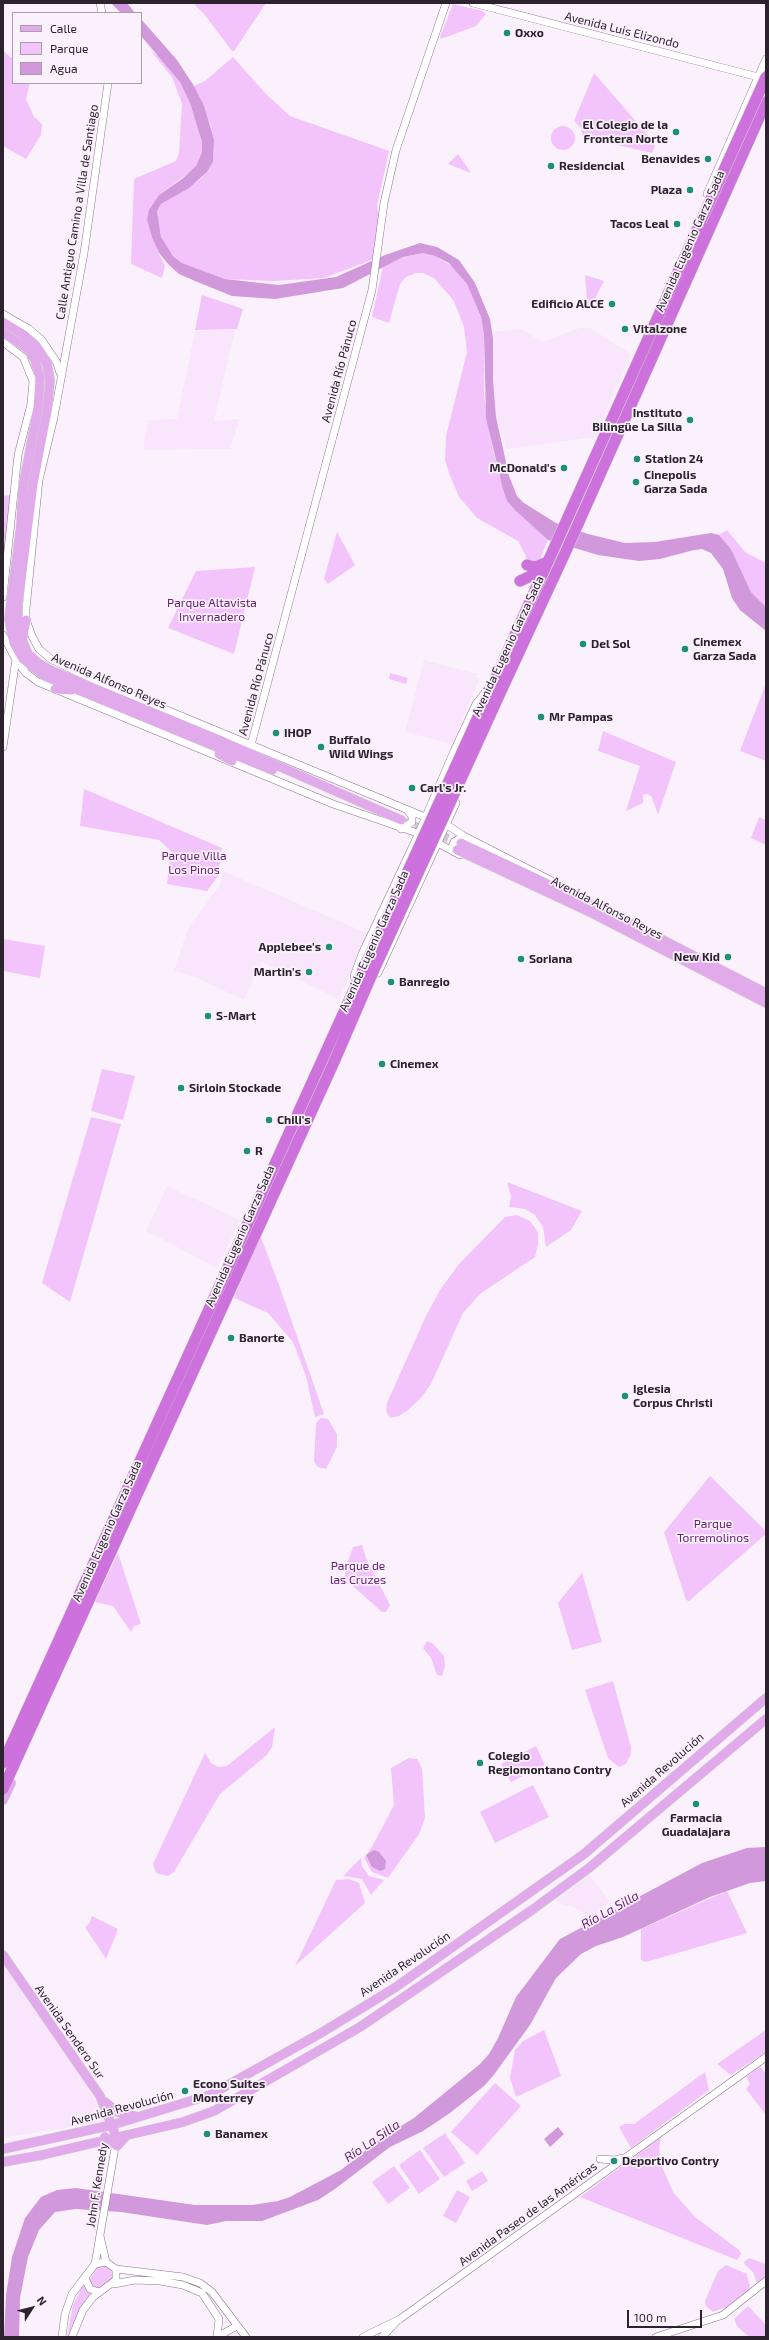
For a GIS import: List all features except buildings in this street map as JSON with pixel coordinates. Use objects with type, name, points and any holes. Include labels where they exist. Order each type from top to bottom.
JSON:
[{"type":"highway","name":"Avenida Eugenio Garza Sada","points":[[498,686],[527,634],[579,522],[705,224],[763,78]]},
{"type":"highway","name":"Avenida Eugenio Garza Sada","points":[[3,1790],[498,686],[555,546],[705,224],[766,102]]},
{"type":"highway","points":[[526,565],[535,567],[546,566]]},
{"type":"highway","points":[[520,581],[546,566]]},
{"type":"highway","name":"Avenida Eugenio Garza Sada","points":[[4,1757],[357,984],[368,976]]},
{"type":"main road","name":"Avenida Alfonso Reyes","points":[[3,322],[24,336],[39,350],[47,364],[50,380],[47,411],[33,484],[27,547],[17,618],[19,653]]},
{"type":"main road","name":"Avenida Alfonso Reyes","points":[[3,332],[27,348],[35,360],[40,378],[38,408],[23,487],[21,525],[9,619],[11,635],[19,653],[31,667],[46,676],[400,825]]},
{"type":"main road","points":[[27,547],[30,574]]},
{"type":"main road","points":[[19,653],[26,620]]},
{"type":"main road","name":"Avenida Alfonso Reyes","points":[[31,667],[50,670],[224,742],[400,825]]},
{"type":"main road","points":[[55,689],[81,690]]},
{"type":"main road","points":[[192,738],[232,761]]},
{"type":"main road","points":[[224,742],[245,747],[251,745]]},
{"type":"main road","name":"Avenida Alfonso Reyes","points":[[459,845],[766,994]]},
{"type":"main road","name":"Avenida Alfonso Reyes","points":[[581,903],[766,1003]]},
{"type":"main road","name":"Avenida Revolución","points":[[3,2162],[42,2155],[113,2135],[138,2117],[188,2103],[210,2095],[301,2045],[396,1987],[584,1854],[766,1698]]},
{"type":"main road","points":[[3,2156],[43,2149],[98,2136],[128,2134],[192,2119],[214,2111],[360,2027],[532,1910],[589,1868],[766,1719]]},
{"type":"main road","points":[[3,1800],[24,1755],[26,1740]]},
{"type":"main road","points":[[584,1854],[589,1868]]},
{"type":"main road","name":"Avenida Sendero Sur","points":[[3,1955],[100,2096],[113,2135]]},
{"type":"main road","points":[[210,2095],[206,2105],[209,2111],[214,2111]]},
{"type":"main road","points":[[100,2096],[117,2112],[138,2117]]},
{"type":"main road","points":[[188,2103],[196,2110],[192,2119]]},
{"type":"main road","points":[[113,2135],[128,2134]]},
{"type":"main road","name":"Avenida Revolución","points":[[3,2149],[113,2135]]},
{"type":"street","name":"Avenida Río Pánuco","points":[[251,745],[375,276],[384,203],[396,150],[446,3]]},
{"type":"street","name":"Avenida Luis Elizondo","points":[[473,3],[763,78]]},
{"type":"street","points":[[705,224],[708,192],[746,103],[763,78],[766,59]]},
{"type":"street","name":"Calle Antiguo Camino a Villa de Santiago","points":[[26,620],[39,480],[54,417],[89,222],[108,84]]},
{"type":"street","points":[[746,103],[757,97],[766,102]]},
{"type":"street","points":[[705,224],[727,203],[766,115]]},
{"type":"street","points":[[3,314],[29,329],[41,340],[51,353],[58,366],[60,377]]},
{"type":"street","points":[[3,342],[23,357],[33,381],[31,404],[18,455],[3,597]]},
{"type":"street","points":[[51,353],[66,345]]},
{"type":"street","points":[[26,620],[36,644],[52,660],[98,682],[408,811],[446,825],[459,845]]},
{"type":"street","points":[[368,976],[377,976],[426,871],[525,650],[527,634]]},
{"type":"street","name":"Avenida Alfonso Reyes","points":[[3,635],[31,667],[34,680],[340,806],[400,825],[429,840]]},
{"type":"street","points":[[3,747],[19,653]]},
{"type":"street","points":[[357,984],[354,976],[362,954],[406,862],[476,704],[484,691],[498,686]]},
{"type":"street","points":[[441,781],[447,792],[455,795],[460,794]]},
{"type":"street","points":[[438,844],[436,821],[441,802],[441,781]]},
{"type":"street","points":[[400,825],[412,822],[412,816],[408,811]]},
{"type":"street","points":[[425,817],[429,824],[426,871]]},
{"type":"street","points":[[429,840],[438,844],[459,845],[510,860],[573,892],[581,903]]},
{"type":"street","points":[[406,862],[414,859],[419,860],[426,871]]},
{"type":"street","name":"Avenida Paseo de las Américas","points":[[382,2337],[400,2319],[766,2057]]},
{"type":"street","name":"John F. Kennedy","points":[[95,2264],[109,2182],[113,2135]]},
{"type":"street","points":[[600,2159],[615,2160],[626,2157]]},
{"type":"street","name":"John F. Kennedy","points":[[100,2236],[106,2262]]},
{"type":"street","points":[[62,2337],[69,2302],[76,2287],[85,2278],[95,2264],[106,2262],[116,2269],[193,2279],[212,2292],[246,2337]]},
{"type":"street","points":[[114,2284],[117,2277],[116,2269]]},
{"type":"street","points":[[85,2278],[90,2289],[99,2292]]},
{"type":"street","points":[[72,2337],[83,2310],[99,2292],[114,2284],[135,2280],[160,2281],[183,2285],[202,2293],[219,2319],[217,2337]]},
{"type":"street","points":[[656,2337],[723,2315],[766,2281]]},
{"type":"street","name":"Avenida Paseo de las Américas","points":[[363,2337],[400,2319]]},
{"type":"street","points":[[217,2337],[237,2326]]},
{"type":"shaded area","points":[[579,328],[590,328],[631,354],[595,437],[507,449],[496,417],[493,380],[494,332],[521,329],[543,342]]},
{"type":"shaded area","points":[[235,330],[214,421],[240,419],[230,449],[143,450],[148,420],[177,419],[195,331]]},
{"type":"shaded area","points":[[424,660],[477,674],[476,677],[480,678],[452,744],[405,732]]},
{"type":"shaded area","points":[[223,871],[369,934],[339,999],[262,962],[244,1000],[195,977],[174,971],[188,928],[220,885]]},
{"type":"shaded area","points":[[167,1186],[240,1220],[217,1268],[146,1231]]},
{"type":"shaded area","points":[[590,1875],[610,1902],[590,1918],[574,1907],[561,1904],[556,1899]]},
{"type":"shaded area","points":[[3,1960],[78,2070],[106,2121],[3,2138]]},
{"type":"green space","points":[[193,3],[266,3],[234,51],[232,51],[205,15]]},
{"type":"green space","points":[[453,4],[483,11],[486,14],[476,26],[441,39],[440,37]]},
{"type":"green space","points":[[3,51],[12,58],[12,84],[30,84],[26,99],[34,117],[42,124],[41,135],[26,159],[3,146]]},
{"type":"green space","points":[[151,51],[162,59],[180,82],[190,103],[202,141],[202,152],[195,168],[159,195],[147,220],[158,252],[165,266],[162,278],[131,264],[134,179],[176,161],[179,153],[182,103],[172,77]]},
{"type":"green space","points":[[233,57],[266,94],[290,116],[389,151],[377,206],[380,218],[374,259],[324,278],[273,281],[225,279],[182,263],[167,250],[161,237],[157,211],[161,204],[198,181],[207,172],[213,162],[214,139],[211,126],[194,86],[205,81]]},
{"type":"green space","points":[[594,73],[654,142],[655,146],[652,153],[583,137],[581,128],[574,121]]},
{"type":"green space","points":[[563,126],[568,127],[574,133],[574,143],[568,149],[563,150],[558,149],[552,143],[551,138],[552,133],[558,127]]},
{"type":"green space","points":[[458,154],[470,171],[471,173],[448,164]]},
{"type":"green space","points":[[423,253],[435,256],[454,267],[467,284],[481,317],[484,335],[484,395],[492,446],[507,501],[548,540],[537,566],[527,565],[526,556],[518,541],[477,518],[459,497],[449,473],[445,460],[446,436],[467,352],[464,327],[454,301],[434,278],[423,273],[416,273],[406,277],[400,284],[389,323],[372,317],[383,267],[403,257]]},
{"type":"green space","points":[[585,275],[604,281],[588,312]]},
{"type":"green space","points":[[202,295],[243,309],[237,329],[195,330]]},
{"type":"green space","points":[[10,495],[9,546],[3,547],[3,496]]},
{"type":"green space","points":[[727,530],[745,552],[766,563],[766,607],[751,592],[731,549],[719,535]]},
{"type":"green space","points":[[337,532],[355,565],[328,584],[324,579]]},
{"type":"green space","name":"Parque Altavista Invernadero","points":[[255,567],[234,654],[168,628],[196,571]]},
{"type":"green space","points":[[390,673],[408,678],[406,684],[389,679]]},
{"type":"green space","points":[[766,683],[766,761],[740,751]]},
{"type":"green space","points":[[603,731],[676,762],[658,815],[652,797],[647,794],[643,795],[643,803],[626,811],[640,766],[598,751]]},
{"type":"green space","name":"Parque Villa Los Pinos","points":[[84,789],[222,848],[218,876],[207,891],[167,884],[171,851],[159,840],[80,826]]},
{"type":"green space","points":[[759,817],[766,820],[766,845],[751,838]]},
{"type":"green space","points":[[3,939],[45,946],[40,978],[3,971]]},
{"type":"green space","points":[[102,1069],[135,1076],[123,1120],[91,1111]]},
{"type":"green space","points":[[91,1117],[121,1124],[70,1302],[42,1283]]},
{"type":"green space","points":[[507,1182],[582,1211],[571,1230],[546,1247],[543,1227],[535,1215],[525,1209],[509,1207],[511,1196]]},
{"type":"green space","points":[[517,1215],[530,1221],[538,1232],[538,1244],[535,1257],[480,1294],[463,1313],[431,1384],[421,1398],[399,1416],[390,1418],[386,1411],[387,1403],[425,1318],[440,1290],[459,1264],[505,1217]]},
{"type":"green space","points":[[260,1235],[324,1414],[315,1417],[306,1376],[293,1342],[268,1313],[234,1298]]},
{"type":"green space","points":[[321,1418],[328,1419],[337,1434],[337,1447],[326,1469],[318,1467],[314,1462],[316,1423]]},
{"type":"green space","name":"Parque Torremolinos","points":[[710,1476],[766,1531],[766,1534],[689,1601],[686,1600],[664,1532]]},
{"type":"green space","name":"Parque de las Cruzes","points":[[362,1545],[366,1558],[390,1605],[386,1612],[382,1612],[345,1579],[345,1570],[353,1547]]},
{"type":"green space","points":[[118,1553],[141,1624],[134,1626],[131,1632],[113,1606],[95,1602]]},
{"type":"green space","points":[[582,1573],[602,1642],[572,1650],[558,1603]]},
{"type":"green space","points":[[427,1641],[432,1643],[444,1656],[445,1666],[442,1676],[437,1675],[431,1658],[423,1648]]},
{"type":"green space","points":[[613,1681],[631,1747],[631,1754],[626,1764],[619,1767],[608,1758],[585,1690]]},
{"type":"green space","points":[[275,1727],[272,1747],[267,1755],[220,1794],[174,1872],[168,1876],[156,1873],[153,1864],[205,1753],[211,1763],[218,1767],[227,1766]]},
{"type":"green space","points":[[536,1746],[545,1765],[511,1782],[501,1764]]},
{"type":"green space","points":[[409,1758],[417,1759],[422,1768],[425,1818],[419,1834],[388,1878],[372,1872],[364,1858],[372,1847],[394,1805],[391,1768]]},
{"type":"green space","points":[[533,1785],[549,1817],[495,1843],[480,1812]]},
{"type":"green space","points":[[361,1858],[362,1866],[369,1876],[384,1880],[371,1895],[362,1879],[343,1876]]},
{"type":"green space","points":[[349,1879],[359,1883],[365,1903],[295,1966],[336,1880]]},
{"type":"green space","points":[[727,1891],[747,1933],[646,1962],[641,1960],[641,1929]]},
{"type":"green space","points":[[92,1916],[118,1929],[106,1959],[85,1927],[89,1924]]},
{"type":"green space","points":[[544,2030],[561,2076],[516,2097],[510,2078],[515,2050],[523,2041]]},
{"type":"green space","points":[[766,2030],[766,2052],[731,2075],[717,2064]]},
{"type":"green space","points":[[760,2066],[766,2074],[766,2115],[746,2089],[750,2084],[746,2077]]},
{"type":"green space","points":[[705,2072],[709,2090],[631,2148],[619,2127],[625,2124],[634,2124]]},
{"type":"green space","points":[[495,2083],[521,2106],[477,2155],[451,2132]]},
{"type":"green space","points":[[445,2133],[465,2163],[444,2177],[423,2148]]},
{"type":"green space","points":[[661,2137],[659,2149],[661,2164],[673,2192],[695,2217],[739,2250],[741,2254],[737,2260],[580,2197]]},
{"type":"green space","points":[[420,2150],[440,2179],[419,2194],[399,2165]]},
{"type":"green space","points":[[394,2166],[410,2188],[388,2204],[372,2182]]},
{"type":"green space","points":[[482,2171],[488,2181],[472,2191],[466,2181]]},
{"type":"green space","points":[[457,2190],[470,2197],[456,2223],[443,2216]]},
{"type":"green space","points":[[749,2258],[766,2264],[766,2277],[757,2283],[753,2272],[745,2265],[744,2262]]},
{"type":"green space","points":[[100,2263],[115,2270],[116,2279],[101,2288],[95,2289],[90,2285],[90,2279]]},
{"type":"green space","points":[[726,2265],[747,2274],[750,2288],[746,2294],[729,2306],[713,2312],[706,2306],[705,2301],[718,2271]]},
{"type":"green space","points":[[83,2285],[91,2294],[81,2307],[67,2337],[73,2305]]},
{"type":"green space","points":[[748,2306],[766,2325],[766,2337],[749,2337],[737,2326],[734,2319]]},
{"type":"water","points":[[111,3],[127,3],[134,12],[120,12]]},
{"type":"water","points":[[142,20],[177,60],[194,86],[204,106],[214,139],[213,162],[207,172],[189,188],[161,204],[157,211],[161,237],[173,256],[182,263],[225,279],[279,285],[336,277],[385,255],[420,243],[437,247],[459,260],[475,283],[490,319],[493,338],[493,380],[496,417],[509,476],[517,496],[524,503],[556,523],[588,534],[625,543],[655,542],[711,533],[719,535],[731,549],[751,592],[766,607],[766,631],[740,610],[732,598],[723,569],[711,553],[702,549],[660,559],[639,561],[598,555],[548,540],[507,501],[486,418],[484,335],[481,317],[467,284],[449,263],[435,256],[423,253],[403,257],[343,288],[275,299],[232,296],[179,274],[169,265],[159,253],[152,237],[147,220],[149,210],[159,195],[182,179],[196,166],[202,152],[202,142],[190,103],[180,82],[142,37]]},
{"type":"water","points":[[766,1847],[766,1881],[750,1883],[710,1897],[623,1937],[596,1946],[581,1954],[556,1978],[530,2025],[484,2086],[450,2113],[423,2131],[390,2147],[335,2189],[318,2200],[262,2221],[226,2221],[207,2225],[121,2212],[76,2209],[55,2212],[39,2230],[28,2257],[20,2298],[19,2337],[4,2337],[6,2295],[12,2257],[25,2218],[41,2197],[57,2190],[76,2188],[195,2205],[252,2205],[278,2201],[290,2197],[341,2170],[380,2139],[414,2118],[480,2064],[489,2054],[498,2038],[516,1997],[560,1939],[702,1863],[747,1848]]},
{"type":"water","points":[[374,1850],[379,1852],[386,1861],[385,1869],[380,1871],[372,1867],[366,1855]]},
{"type":"water","points":[[558,2127],[564,2134],[550,2147],[544,2139]]},
{"type":"tunnel","points":[[402,821],[461,843]]},
{"type":"place","name":"Oxxo","points":[[507,33]]},
{"type":"place","name":"El Colegio de la Frontera Norte","points":[[676,132]]},
{"type":"place","name":"Benavides","points":[[708,159]]},
{"type":"place","name":"Residencial","points":[[551,166]]},
{"type":"place","name":"Plaza","points":[[690,190]]},
{"type":"place","name":"Tacos Leal","points":[[677,224]]},
{"type":"place","name":"Edificio ALCE","points":[[612,304]]},
{"type":"place","name":"Vitalzone","points":[[625,329]]},
{"type":"place","name":"Instituto Bilingüe La Silla","points":[[690,420]]},
{"type":"place","name":"Station 24","points":[[637,459]]},
{"type":"place","name":"McDonald's","points":[[564,468]]},
{"type":"place","name":"Cinepolis Garza Sada","points":[[636,482]]},
{"type":"place","name":"Del Sol","points":[[583,644]]},
{"type":"place","name":"Cinemex Garza Sada","points":[[685,649]]},
{"type":"place","name":"Mr Pampas","points":[[541,717]]},
{"type":"place","name":"IHOP","points":[[276,733]]},
{"type":"place","name":"Buffalo Wild Wings","points":[[321,747]]},
{"type":"place","name":"Carl's Jr.","points":[[412,788]]},
{"type":"place","name":"Applebee's","points":[[329,947]]},
{"type":"place","name":"New Kid","points":[[728,957]]},
{"type":"place","name":"Soriana","points":[[521,959]]},
{"type":"place","name":"Martin's","points":[[309,972]]},
{"type":"place","name":"Banregio","points":[[391,982]]},
{"type":"place","name":"S-Mart","points":[[208,1016]]},
{"type":"place","name":"Cinemex","points":[[382,1064]]},
{"type":"place","name":"Sirloin Stockade","points":[[181,1088]]},
{"type":"place","name":"Chili's","points":[[269,1120]]},
{"type":"place","name":"R","points":[[247,1151]]},
{"type":"place","name":"Banorte","points":[[231,1338]]},
{"type":"place","name":"Iglesia Corpus Christi","points":[[625,1396]]},
{"type":"place","name":"Colegio Regiomontano Contry","points":[[480,1763]]},
{"type":"place","name":"Farmacia Guadalajara","points":[[696,1804]]},
{"type":"place","name":"Econo Suites Monterrey","points":[[185,2091]]},
{"type":"place","name":"Banamex","points":[[207,2134]]},
{"type":"place","name":"Deportivo Contry","points":[[614,2161]]},
{"type":"water label","name":"Río La Silla","points":[[610,1910]]},
{"type":"water label","name":"Río La Silla","points":[[372,2141]]}]
